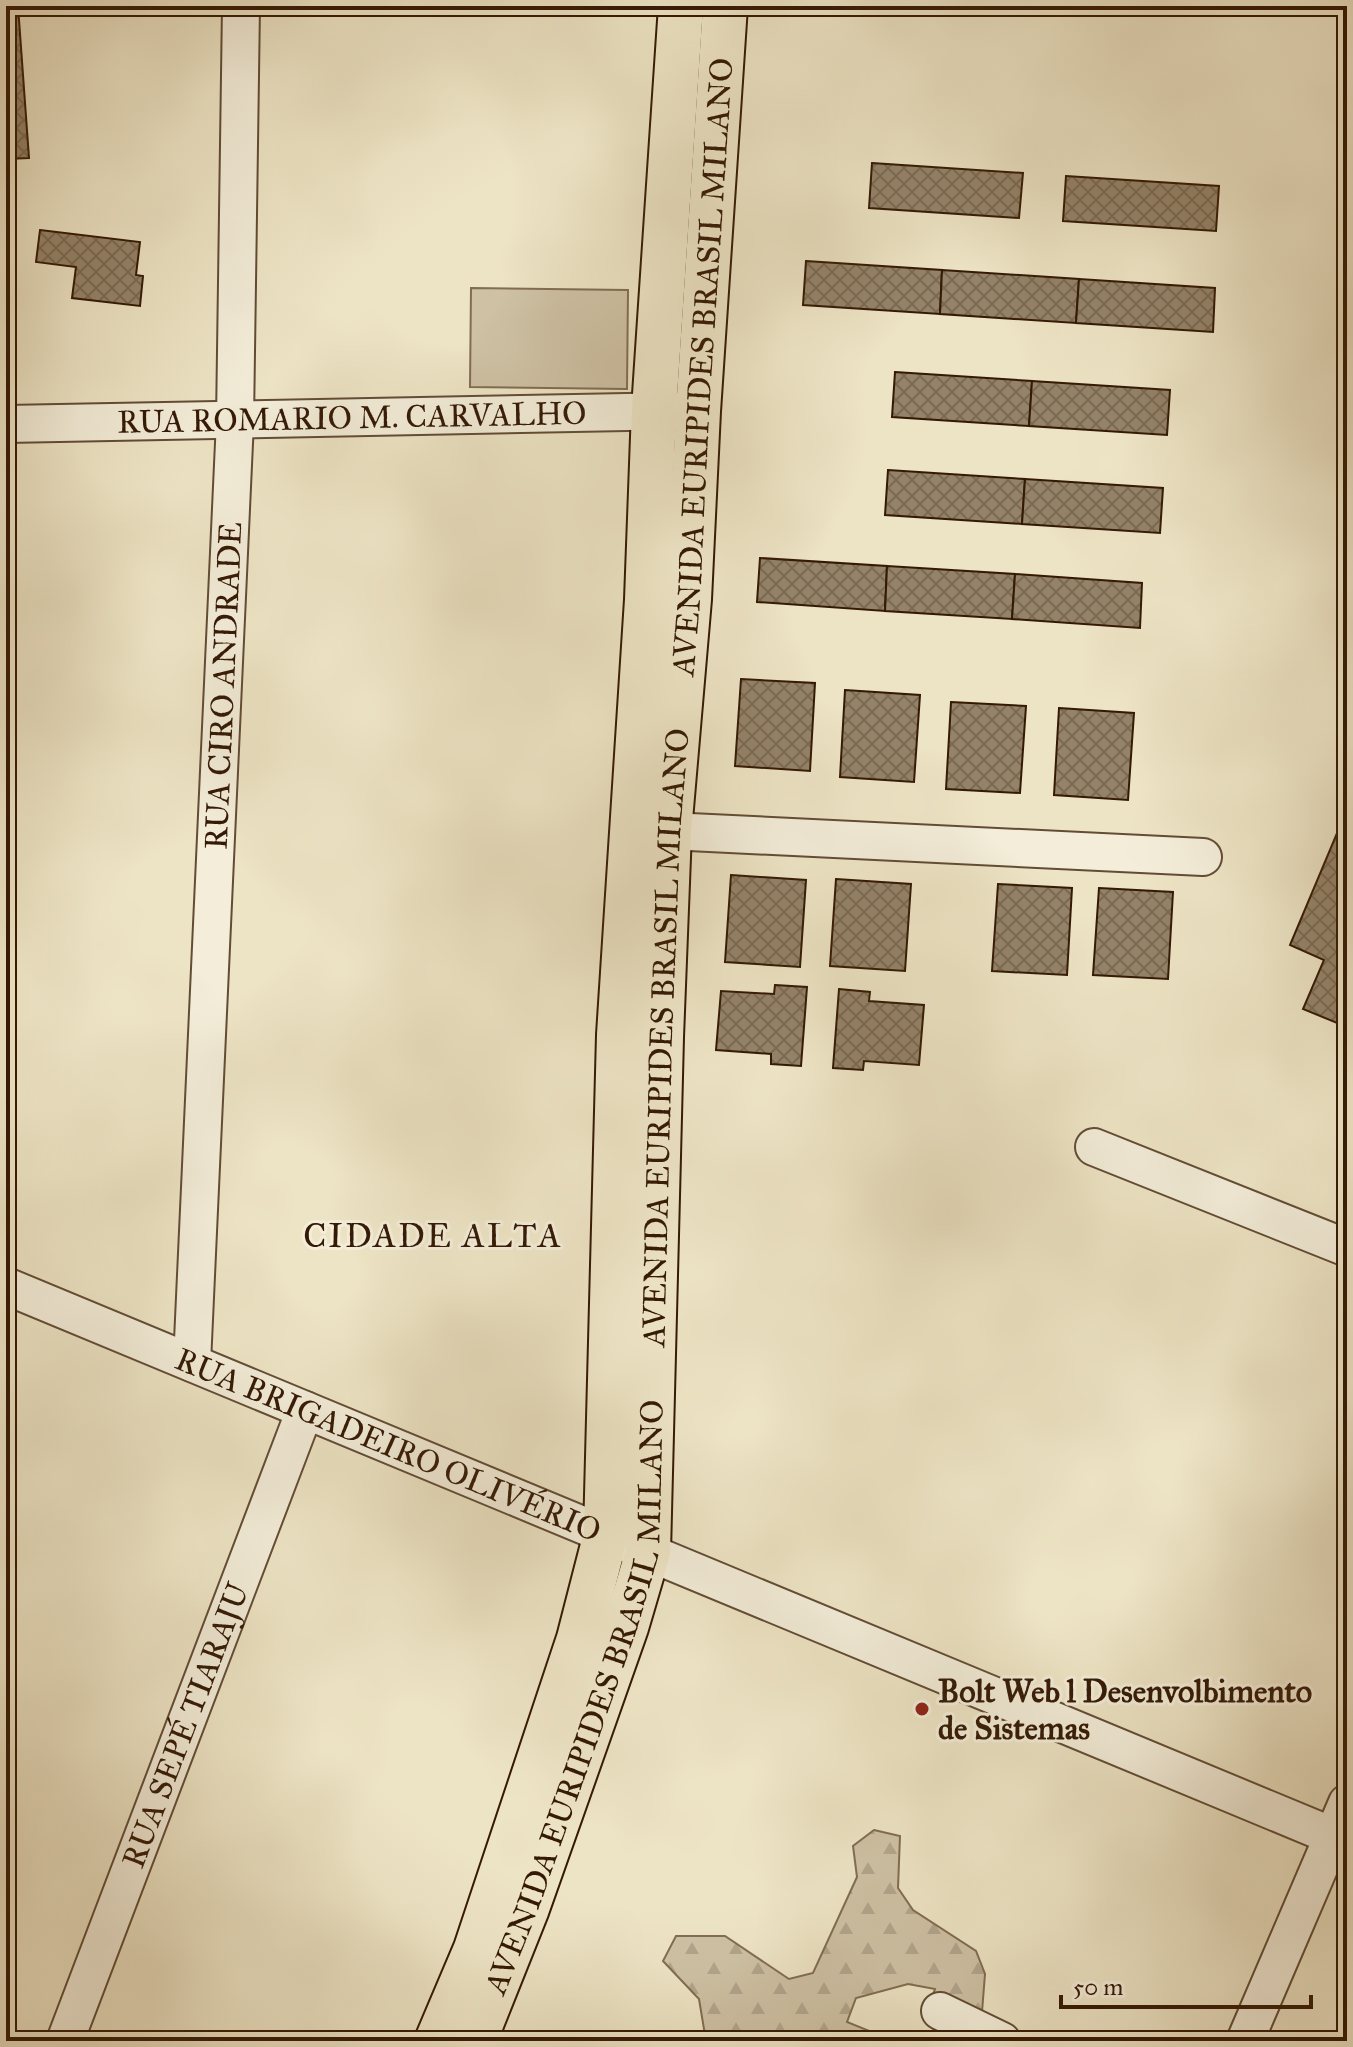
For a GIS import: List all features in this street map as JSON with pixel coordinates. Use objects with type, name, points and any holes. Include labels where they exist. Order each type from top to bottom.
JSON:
[{"type":"main road","name":"AVENIDA EURIPIDES BRASIL MILANO","points":[[437,2041],[492,1956],[626,1627],[648,1552],[640,1036],[669,831],[668,599],[654,410],[681,6]]},
{"type":"main road","name":"AVENIDA EURIPIDES BRASIL MILANO","points":[[474,2041],[492,1956],[606,1534],[668,599],[698,411],[725,6]]},
{"type":"main road","points":[[663,271],[707,276]]},
{"type":"street","name":"RUA CIRO ANDRADE","points":[[192,1363],[235,421],[241,6]]},
{"type":"street","name":"RUA ROMARIO M. CARVALHO","points":[[6,424],[698,411]]},
{"type":"street","points":[[669,831],[1203,857]]},
{"type":"street","points":[[1094,1147],[1347,1248]]},
{"type":"street","name":"RUA BRIGADEIRO OLIVÉRIO","points":[[6,1286],[1340,1839]]},
{"type":"street","name":"RUA SEPÉ TIARAJU","points":[[65,2041],[305,1410]]},
{"type":"street","points":[[1245,2041],[1340,1839],[1347,1803]]},
{"type":"street","points":[[940,2011],[1002,2041]]},
{"type":"green space","points":[[471,288],[628,290],[627,389],[470,387]]},
{"type":"green space","points":[[874,1830],[900,1836],[898,1888],[913,1910],[976,1951],[985,1974],[981,2025],[969,2041],[938,2038],[926,2015],[935,1989],[908,1984],[856,1998],[847,2022],[894,2041],[706,2041],[699,1999],[663,1961],[676,1936],[725,1936],[789,1979],[813,1973],[857,1877],[853,1846]]},
{"type":"building","points":[[6,6],[18,6],[29,158],[6,159]]},
{"type":"building","points":[[872,163],[1023,173],[1019,218],[869,208]]},
{"type":"building","points":[[1066,176],[1219,186],[1216,231],[1063,221]]},
{"type":"building","points":[[40,230],[140,242],[136,275],[143,276],[140,306],[72,298],[76,267],[36,262]]},
{"type":"building","points":[[806,261],[942,270],[940,314],[803,305]]},
{"type":"building","points":[[942,270],[1079,279],[1076,323],[940,314]]},
{"type":"building","points":[[1079,279],[1215,288],[1213,332],[1076,323]]},
{"type":"building","points":[[895,372],[1032,381],[1029,426],[892,417]]},
{"type":"building","points":[[1032,381],[1170,390],[1167,435],[1029,426]]},
{"type":"building","points":[[888,470],[1025,479],[1022,524],[885,515]]},
{"type":"building","points":[[1025,479],[1163,488],[1160,533],[1022,524]]},
{"type":"building","points":[[760,558],[887,566],[885,611],[757,602]]},
{"type":"building","points":[[887,566],[1015,574],[1012,619],[885,611]]},
{"type":"building","points":[[1015,574],[1142,583],[1140,628],[1012,619]]},
{"type":"building","points":[[741,679],[815,683],[810,771],[735,766]]},
{"type":"building","points":[[845,690],[920,695],[914,782],[840,777]]},
{"type":"building","points":[[951,702],[1026,706],[1020,793],[946,789]]},
{"type":"building","points":[[1059,708],[1134,713],[1128,800],[1054,795]]},
{"type":"building","points":[[1340,826],[1347,829],[1347,1027],[1303,1009],[1324,960],[1290,945]]},
{"type":"building","points":[[731,875],[806,880],[800,967],[725,962]]},
{"type":"building","points":[[836,879],[911,884],[905,971],[830,966]]},
{"type":"building","points":[[998,884],[1072,888],[1067,975],[992,971]]},
{"type":"building","points":[[1099,888],[1173,892],[1168,979],[1093,975]]},
{"type":"building","points":[[775,985],[807,987],[801,1066],[771,1064],[771,1054],[716,1050],[721,991],[774,994]]},
{"type":"building","points":[[839,989],[870,992],[869,1001],[924,1005],[919,1065],[864,1061],[863,1070],[833,1068]]},
{"type":"place","name":"Bolt Web l Desenvolbimento de Sistemas","points":[[922,1709]]},
{"type":"district","name":"CIDADE ALTA","points":[[433,1235]]}]
